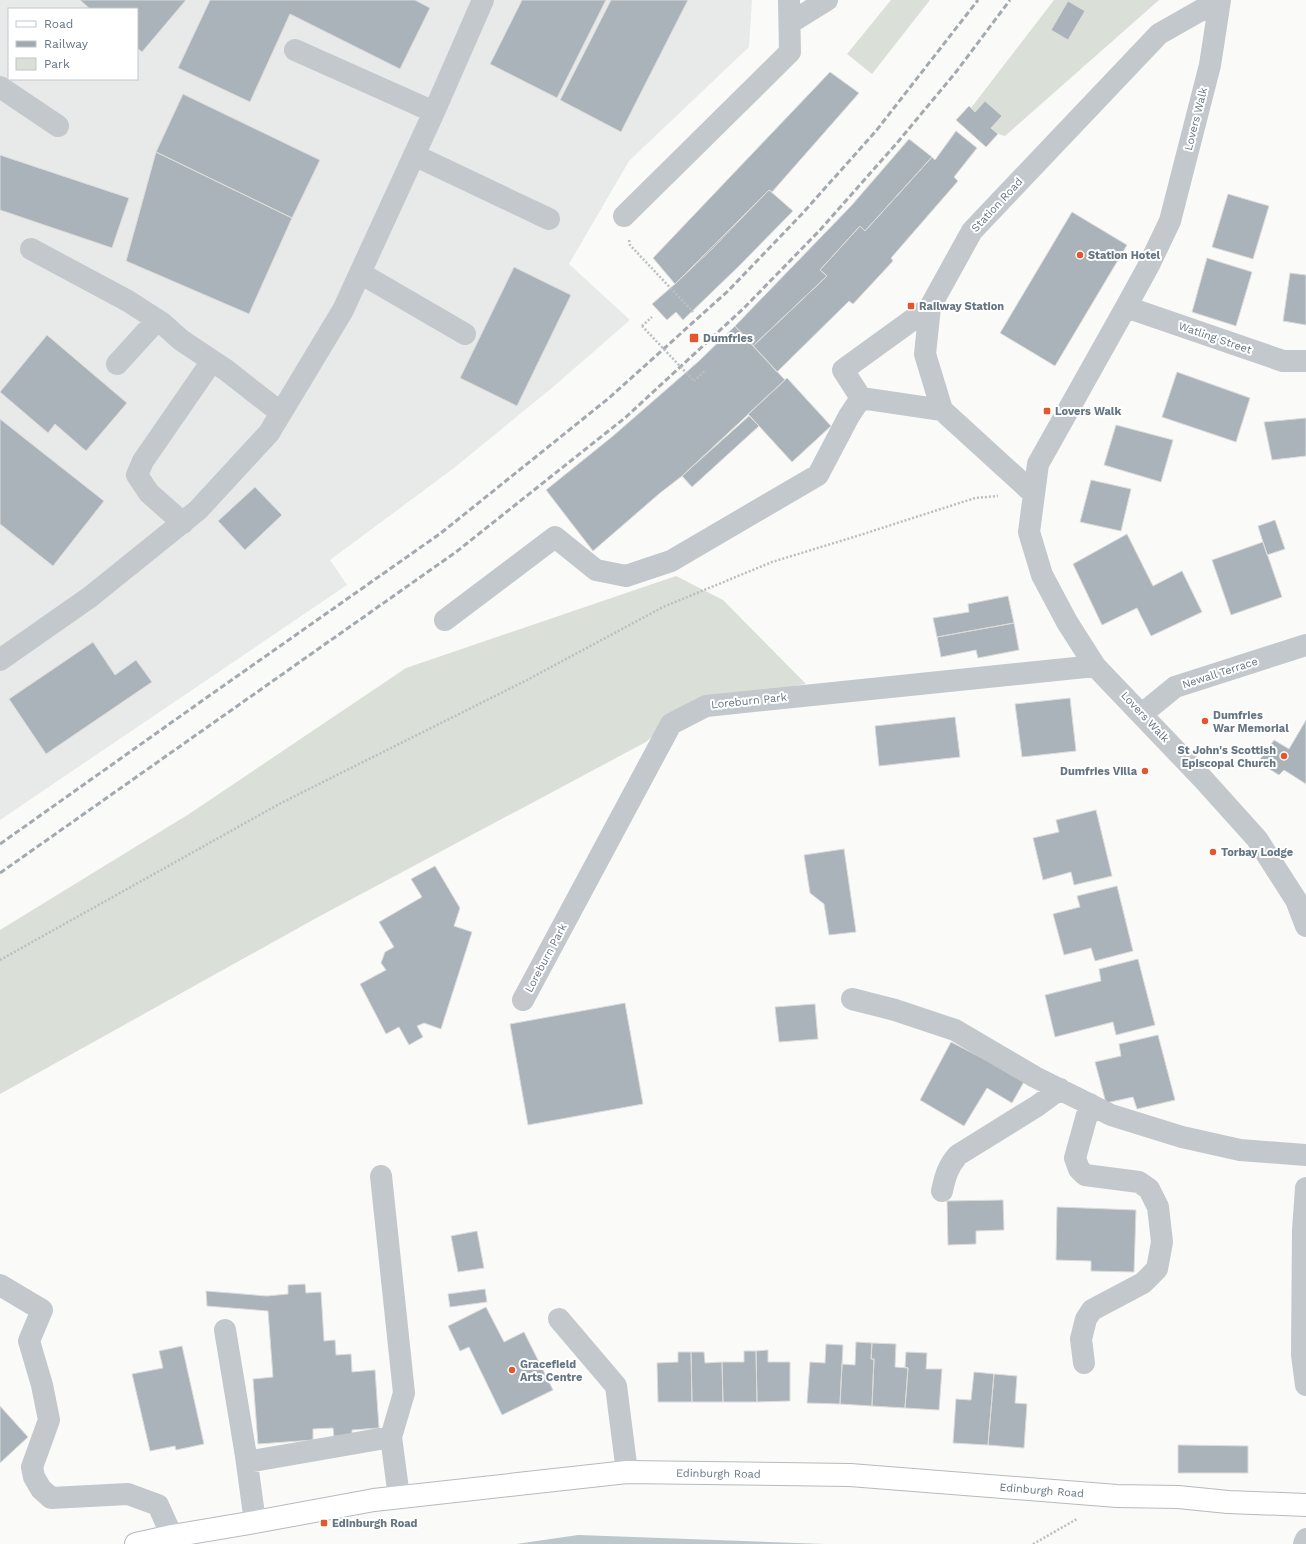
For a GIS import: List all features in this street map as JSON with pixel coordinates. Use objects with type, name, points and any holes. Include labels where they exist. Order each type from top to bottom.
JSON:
[{"type":"main road","name":"Edinburgh Road","points":[[136,1544],[172,1536],[374,1500],[627,1472],[850,1475],[1117,1496],[1306,1505]]},
{"type":"street","points":[[0,660],[90,597],[183,523],[198,510],[270,433],[343,310],[434,112],[483,0]]},
{"type":"street","points":[[624,216],[790,52],[789,0]]},
{"type":"street","points":[[790,23],[827,0]]},
{"type":"street","name":"Station Road","points":[[942,410],[925,354],[930,307],[972,231],[1159,34],[1219,0]]},
{"type":"street","name":"Lovers Walk","points":[[1219,0],[1210,65],[1170,221],[1149,265],[1038,464],[1029,532],[1042,575],[1067,622],[1095,666],[1142,714],[1256,839],[1296,900],[1306,926]]},
{"type":"street","points":[[295,50],[434,112]]},
{"type":"street","points":[[0,86],[58,126]]},
{"type":"street","points":[[414,155],[549,219]]},
{"type":"street","points":[[30,249],[128,301],[157,320],[281,413]]},
{"type":"street","points":[[360,273],[465,334]]},
{"type":"street","points":[[930,307],[843,370],[861,398],[942,410],[1033,493]]},
{"type":"street","name":"Watling Street","points":[[1126,307],[1283,361],[1306,361]]},
{"type":"street","points":[[117,364],[157,320]]},
{"type":"street","points":[[183,523],[149,492],[137,476],[143,461],[212,361]]},
{"type":"street","points":[[445,620],[555,538],[596,570],[626,576],[671,561],[818,475],[849,416],[861,398]]},
{"type":"street","name":"Newall Terrace","points":[[1142,714],[1175,687],[1306,646]]},
{"type":"street","name":"Loreburn Park","points":[[524,1000],[672,724],[706,706],[1095,666]]},
{"type":"street","points":[[852,999],[895,1010],[955,1030],[1035,1077],[1111,1115],[1182,1137],[1240,1150],[1306,1155]]},
{"type":"street","points":[[942,1191],[950,1163],[958,1155],[1037,1106],[1060,1089]]},
{"type":"street","points":[[1084,1363],[1080,1340],[1086,1319],[1092,1310],[1143,1283],[1157,1269],[1162,1242],[1158,1207],[1149,1189],[1139,1182],[1085,1175],[1079,1169],[1075,1158],[1090,1104]]},
{"type":"street","points":[[381,1176],[404,1393],[391,1437],[399,1497]]},
{"type":"street","points":[[1306,1188],[1303,1230],[1302,1355],[1306,1385]]},
{"type":"street","points":[[0,1285],[42,1310],[29,1340],[42,1385],[48,1420],[32,1467],[34,1476],[41,1490],[51,1498],[128,1494],[158,1505],[172,1536]]},
{"type":"street","points":[[559,1319],[616,1386],[627,1472]]},
{"type":"street","points":[[225,1330],[247,1462],[255,1522]]},
{"type":"street","points":[[247,1462],[391,1437]]},
{"type":"street","points":[[1304,1544],[1306,1539]]},
{"type":"path","points":[[624,216],[630,245],[693,312]]},
{"type":"path","points":[[652,317],[642,326],[694,381],[706,370]]},
{"type":"path","points":[[0,960],[281,803],[527,680],[663,607],[772,562],[975,498],[1033,493]]},
{"type":"shaded area","points":[[0,0],[752,0],[749,47],[629,161],[569,264],[630,320],[553,387],[454,468],[330,560],[347,585],[0,820]]},
{"type":"shaded area","points":[[578,1535],[825,1544],[516,1544]]},
{"type":"green space","points":[[891,0],[930,0],[872,74],[847,54]]},
{"type":"green space","points":[[1054,0],[1159,0],[1005,136],[999,134],[994,131],[989,123],[985,101],[975,112],[971,108]]},
{"type":"green space","points":[[676,576],[723,600],[806,684],[686,705],[646,742],[320,916],[0,1094],[0,930],[189,814],[406,668]]},
{"type":"building","points":[[80,0],[186,0],[142,52],[138,49],[138,8],[89,8]]},
{"type":"building","points":[[210,0],[415,0],[430,8],[400,69],[290,14],[250,102],[178,68]]},
{"type":"building","points":[[522,0],[606,0],[557,98],[490,64]]},
{"type":"building","points":[[611,0],[688,0],[621,132],[560,100]]},
{"type":"building","points":[[1068,1],[1085,11],[1068,40],[1051,30]]},
{"type":"building","points":[[830,72],[859,93],[772,192],[769,190],[711,250],[675,284],[653,258]]},
{"type":"building","points":[[183,94],[320,160],[292,218],[156,152]]},
{"type":"building","points":[[985,101],[1002,116],[991,128],[998,134],[986,147],[956,120],[969,106],[975,112]]},
{"type":"building","points":[[956,131],[977,148],[954,177],[958,181],[891,258],[893,261],[853,304],[849,301],[777,372],[753,346],[827,276],[820,270],[860,226],[865,231],[932,157],[935,160]]},
{"type":"building","points":[[909,139],[932,157],[865,231],[860,226],[820,270],[827,276],[753,346],[735,326],[852,205]]},
{"type":"building","points":[[156,152],[292,218],[249,314],[126,261]]},
{"type":"building","points":[[0,155],[129,198],[112,248],[0,210]]},
{"type":"building","points":[[769,190],[793,211],[683,320],[676,312],[667,320],[652,304],[675,284]]},
{"type":"building","points":[[1228,194],[1269,206],[1253,259],[1212,247]]},
{"type":"building","points":[[1072,212],[1127,245],[1055,366],[1000,333]]},
{"type":"building","points":[[1207,258],[1252,272],[1236,326],[1192,312]]},
{"type":"building","points":[[514,267],[571,295],[517,406],[460,378]]},
{"type":"building","points":[[1290,273],[1306,275],[1306,325],[1283,321]]},
{"type":"building","points":[[735,326],[785,380],[682,476],[593,551],[546,490],[613,436],[699,361]]},
{"type":"building","points":[[47,335],[127,403],[86,451],[55,424],[48,433],[0,392]]},
{"type":"building","points":[[1177,372],[1250,398],[1236,442],[1162,417]]},
{"type":"building","points":[[787,378],[831,426],[792,462],[748,414]]},
{"type":"building","points":[[749,416],[759,426],[692,487],[682,476]]},
{"type":"building","points":[[1306,418],[1306,456],[1272,460],[1264,422]]},
{"type":"building","points":[[0,419],[104,501],[53,566],[0,524]]},
{"type":"building","points":[[1116,425],[1173,440],[1161,482],[1104,465]]},
{"type":"building","points":[[1091,480],[1131,489],[1121,531],[1080,522]]},
{"type":"building","points":[[255,487],[282,515],[245,550],[218,521]]},
{"type":"building","points":[[1275,520],[1285,549],[1267,555],[1258,526]]},
{"type":"building","points":[[1127,534],[1153,586],[1182,571],[1202,612],[1151,636],[1137,608],[1102,625],[1073,564]]},
{"type":"building","points":[[1263,542],[1282,597],[1231,615],[1212,560]]},
{"type":"building","points":[[1008,596],[1014,623],[937,637],[933,618],[969,612],[968,604]]},
{"type":"building","points":[[1014,623],[1019,650],[978,658],[976,650],[941,657],[937,637]]},
{"type":"building","points":[[93,642],[115,675],[136,660],[152,682],[46,754],[9,699]]},
{"type":"building","points":[[1070,698],[1076,751],[1022,757],[1015,704]]},
{"type":"building","points":[[955,717],[960,757],[879,766],[875,726]]},
{"type":"building","name":"St John's Scottish Episcopal Church","points":[[1306,720],[1306,784],[1284,770],[1279,775],[1258,762],[1274,740],[1289,749]]},
{"type":"building","points":[[1096,810],[1112,876],[1074,885],[1071,872],[1043,880],[1033,838],[1059,832],[1056,820]]},
{"type":"building","points":[[844,849],[856,932],[829,935],[824,904],[810,893],[804,855]]},
{"type":"building","points":[[435,866],[460,908],[454,926],[472,932],[441,1029],[424,1023],[417,1026],[423,1037],[409,1045],[399,1027],[386,1034],[360,984],[386,970],[381,963],[385,952],[394,947],[379,922],[422,897],[411,879]]},
{"type":"building","points":[[1117,886],[1133,951],[1095,961],[1091,948],[1064,955],[1053,914],[1080,907],[1077,896]]},
{"type":"building","points":[[1138,959],[1155,1025],[1116,1035],[1113,1022],[1055,1037],[1045,995],[1101,981],[1099,969]]},
{"type":"building","points":[[625,1003],[643,1104],[528,1125],[510,1024]]},
{"type":"building","points":[[815,1004],[818,1039],[779,1042],[775,1007]]},
{"type":"building","points":[[1158,1035],[1175,1100],[1137,1109],[1133,1097],[1106,1103],[1095,1062],[1121,1056],[1119,1044]]},
{"type":"building","points":[[951,1042],[1025,1080],[1012,1103],[987,1088],[964,1126],[920,1100]]},
{"type":"building","points":[[1003,1200],[1004,1230],[976,1231],[976,1244],[948,1245],[947,1201]]},
{"type":"building","points":[[1057,1207],[1136,1210],[1134,1272],[1091,1271],[1091,1261],[1056,1260]]},
{"type":"building","points":[[477,1231],[484,1268],[458,1272],[451,1236]]},
{"type":"building","points":[[305,1284],[306,1293],[321,1292],[324,1341],[335,1340],[336,1355],[351,1354],[352,1372],[375,1370],[379,1428],[352,1430],[352,1437],[334,1438],[333,1428],[313,1429],[313,1440],[258,1444],[253,1379],[273,1377],[268,1311],[207,1306],[206,1291],[267,1296],[288,1294],[288,1285]]},
{"type":"building","points":[[485,1289],[487,1302],[450,1307],[448,1294]]},
{"type":"building","name":"Gracefield Arts Centre","points":[[486,1307],[504,1342],[524,1332],[553,1390],[502,1415],[469,1347],[460,1351],[448,1326]]},
{"type":"building","points":[[856,1342],[872,1343],[871,1359],[874,1359],[872,1406],[840,1404],[842,1364],[855,1365]]},
{"type":"building","points":[[872,1343],[896,1344],[895,1367],[908,1368],[905,1408],[872,1406],[874,1359],[871,1359]]},
{"type":"building","points":[[826,1344],[843,1345],[840,1404],[807,1403],[810,1362],[825,1363]]},
{"type":"building","points":[[182,1346],[204,1444],[176,1450],[175,1446],[150,1451],[132,1374],[163,1368],[159,1351]]},
{"type":"building","points":[[768,1350],[768,1362],[790,1362],[790,1401],[757,1402],[756,1351]]},
{"type":"building","points":[[744,1351],[756,1351],[757,1402],[723,1402],[722,1362],[744,1362]]},
{"type":"building","points":[[678,1352],[691,1352],[692,1402],[658,1402],[657,1363],[678,1362]]},
{"type":"building","points":[[691,1352],[704,1352],[705,1363],[722,1362],[723,1402],[692,1402]]},
{"type":"building","points":[[906,1352],[927,1353],[926,1369],[942,1369],[939,1410],[905,1408],[908,1368],[905,1367]]},
{"type":"building","points":[[974,1372],[994,1374],[988,1445],[953,1443],[956,1399],[971,1400]]},
{"type":"building","points":[[994,1374],[1017,1376],[1015,1403],[1027,1404],[1024,1448],[988,1445]]},
{"type":"building","points":[[0,1406],[28,1437],[0,1463]]},
{"type":"building","points":[[1178,1445],[1248,1446],[1248,1473],[1178,1473]]},
{"type":"railway","points":[[0,844],[441,533],[609,398],[728,291],[801,215],[876,131],[978,0]]},
{"type":"railway","points":[[0,873],[456,552],[626,417],[744,308],[820,230],[897,143],[956,72],[1010,0]]},
{"type":"place","name":"Station Hotel","points":[[1080,255]]},
{"type":"place","name":"Railway Station","points":[[911,306]]},
{"type":"place","name":"Dumfries","points":[[694,338]]},
{"type":"place","name":"Lovers Walk","points":[[1047,411]]},
{"type":"place","name":"Dumfries War Memorial","points":[[1205,721]]},
{"type":"place","name":"St John's Scottish Episcopal Church","points":[[1284,756]]},
{"type":"place","name":"Dumfries Villa","points":[[1145,771]]},
{"type":"place","name":"Torbay Lodge","points":[[1213,852]]},
{"type":"place","name":"Gracefield Arts Centre","points":[[512,1370]]},
{"type":"place","name":"Edinburgh Road","points":[[324,1523]]}]
